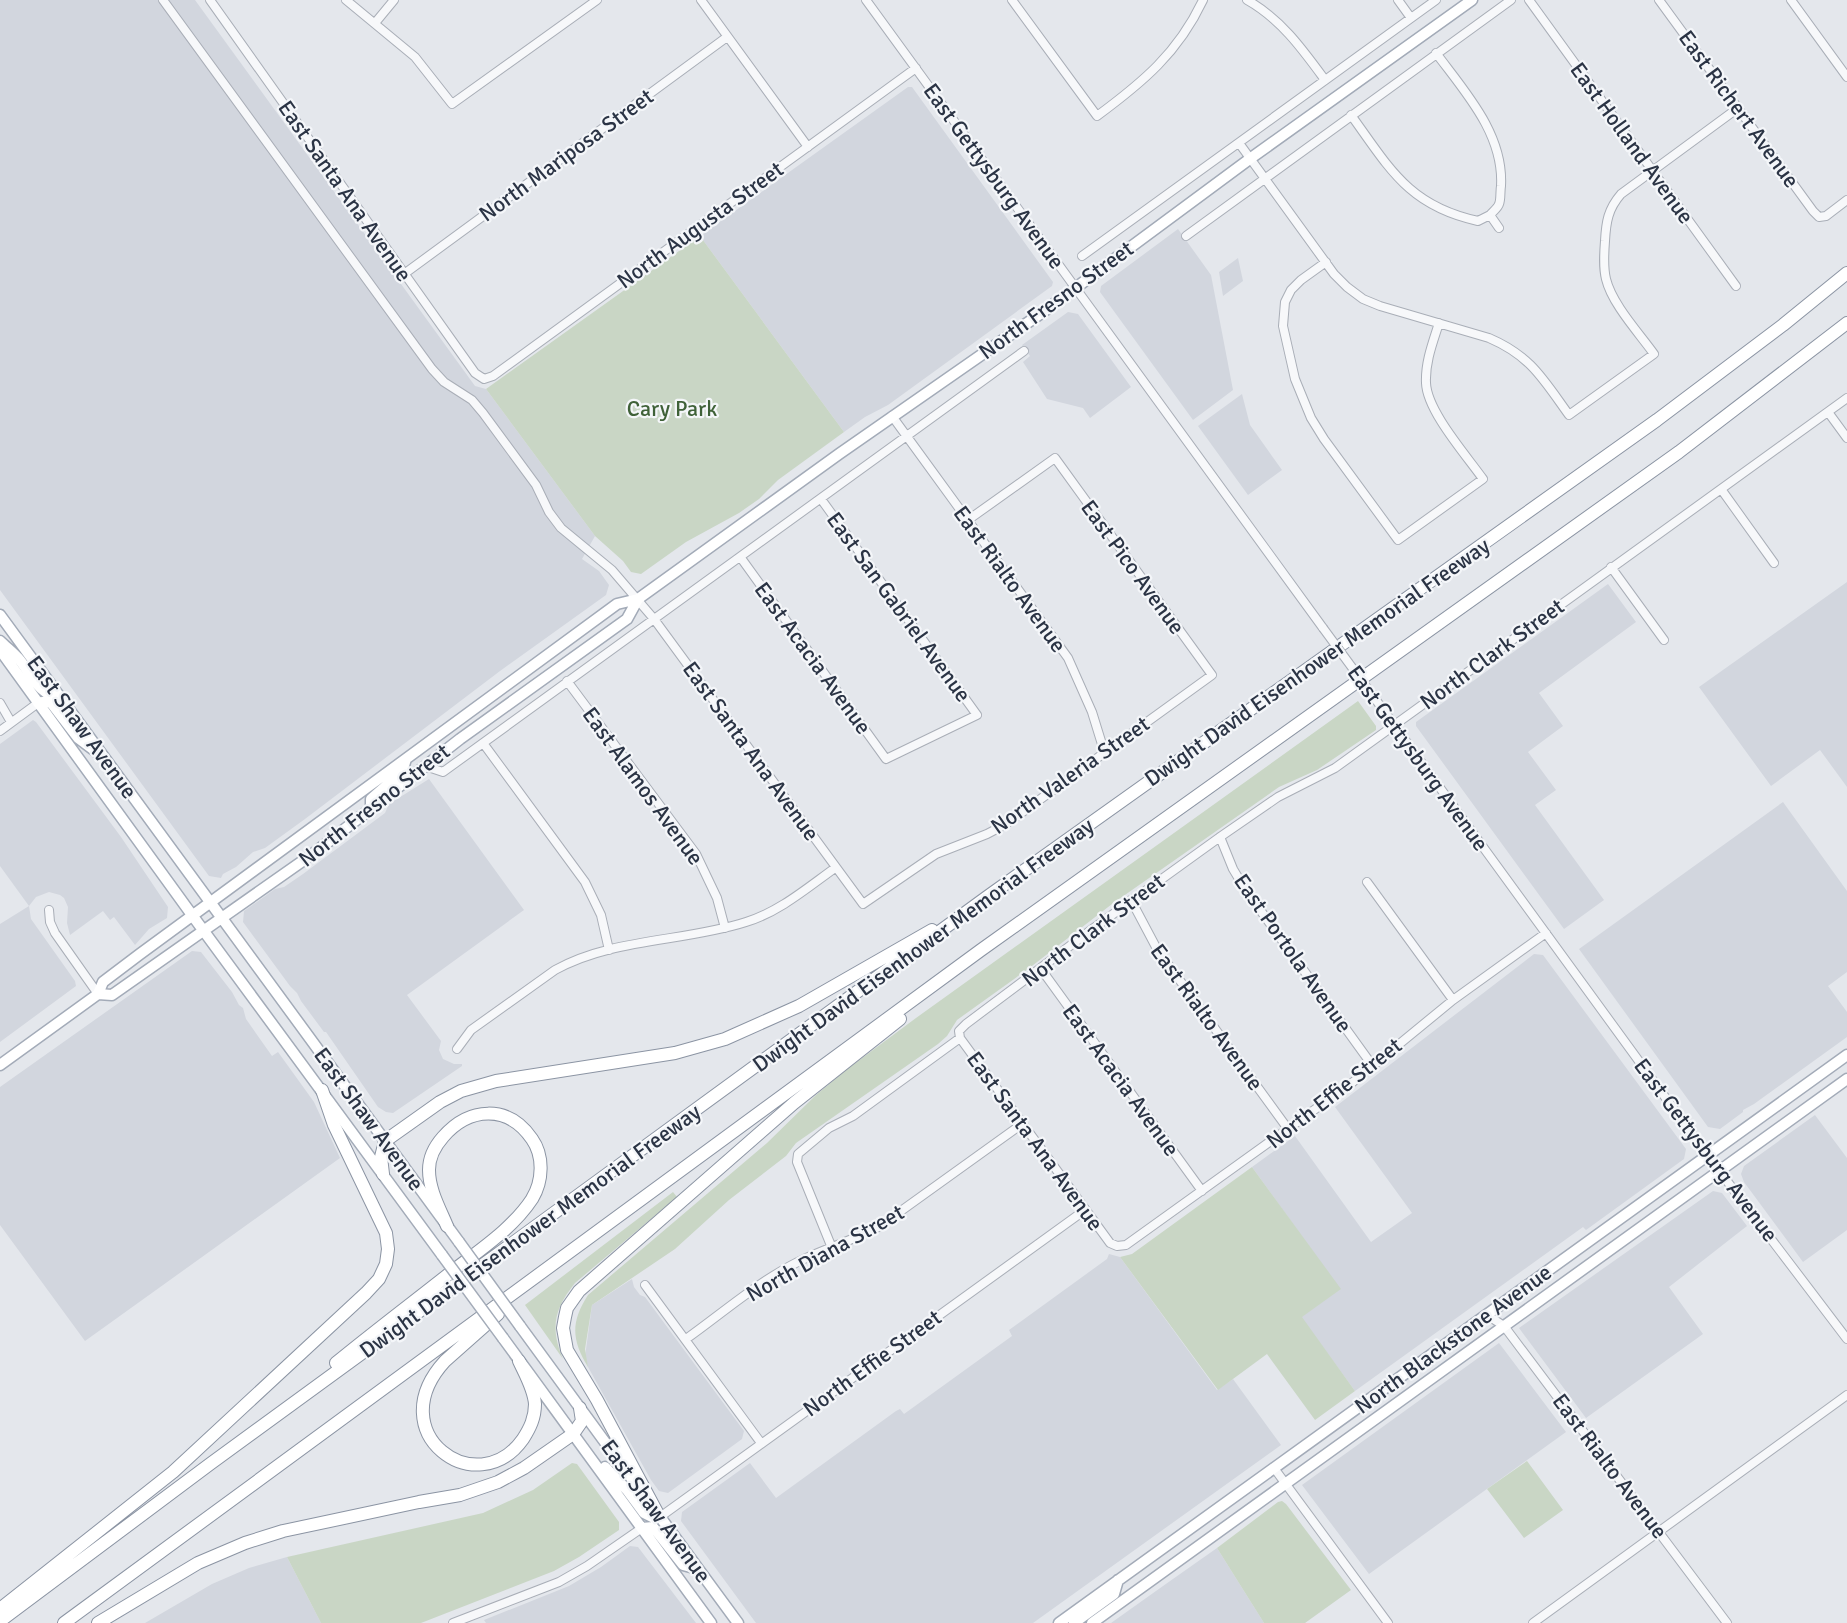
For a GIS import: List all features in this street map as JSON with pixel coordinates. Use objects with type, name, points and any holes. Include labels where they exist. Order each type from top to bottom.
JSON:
[{"type":"highway","name":"Dwight David Eisenhower Memorial Freeway","points":[[0,1621],[210,1464],[987,897],[1657,420],[1783,325],[1847,273]]},
{"type":"highway","name":"Dwight David Eisenhower Memorial Freeway","points":[[64,1623],[981,950],[1679,452],[1847,323]]},
{"type":"highway","points":[[1805,357],[1847,329]]},
{"type":"highway","points":[[383,1174],[381,1158],[385,1141],[440,1102],[472,1087],[510,1078],[675,1053],[742,1033],[799,1006],[987,897]]},
{"type":"highway","points":[[659,1516],[597,1400],[567,1350],[563,1328],[567,1308],[573,1298],[595,1276],[800,1098],[873,1041],[981,950]]},
{"type":"highway","points":[[0,1609],[173,1472],[366,1293],[379,1278],[387,1257],[386,1233],[334,1125],[322,1090]]},
{"type":"highway","points":[[210,1464],[516,1219],[536,1191],[541,1174],[540,1157],[533,1140],[510,1120],[488,1113],[470,1116],[455,1126],[437,1144],[430,1163],[430,1177],[447,1226]]},
{"type":"highway","points":[[519,1361],[535,1402],[533,1420],[520,1442],[497,1460],[480,1464],[451,1458],[437,1448],[426,1429],[422,1411],[425,1390],[438,1369],[499,1313],[572,1258],[700,1155]]},
{"type":"highway","points":[[98,1623],[187,1569],[230,1549],[283,1531],[452,1497],[479,1489],[524,1468],[573,1434],[582,1421],[580,1408]]},
{"type":"main road","name":"North Fresno Street","points":[[0,1065],[98,994],[103,982],[192,915],[616,604],[638,599],[892,416],[1076,288],[1251,158],[1472,0]]},
{"type":"main road","name":"North Fresno Street","points":[[98,994],[111,995],[314,853],[551,671],[627,619],[638,599]]},
{"type":"main road","name":"East Shaw Avenue","points":[[0,615],[738,1623]]},
{"type":"main road","points":[[0,641],[17,656],[43,691],[52,696],[60,696]]},
{"type":"main road","name":"East Shaw Avenue","points":[[0,650],[711,1623]]},
{"type":"main road","points":[[38,703],[48,701],[52,704],[78,738],[107,761]]},
{"type":"main road","points":[[371,808],[371,799],[374,794],[402,772],[406,759]]},
{"type":"main road","name":"North Blackstone Avenue","points":[[1059,1623],[1847,1055]]},
{"type":"main road","name":"North Blackstone Avenue","points":[[1092,1623],[1847,1079]]},
{"type":"main road","points":[[573,1434],[627,1490],[644,1514],[654,1518],[659,1516]]},
{"type":"main road","points":[[642,1528],[653,1527],[683,1565],[698,1569]]},
{"type":"main road","points":[[1074,1623],[1114,1594],[1118,1581]]},
{"type":"street","name":"East Santa Ana Avenue","points":[[163,0],[432,369],[444,382],[478,406],[536,485],[549,512],[561,528],[612,570],[638,599],[863,904]]},
{"type":"street","name":"East Santa Ana Avenue","points":[[210,0],[475,373],[484,379]]},
{"type":"street","points":[[346,0],[415,57],[452,104],[597,0]]},
{"type":"street","points":[[375,23],[394,0]]},
{"type":"street","points":[[701,0],[808,147]]},
{"type":"street","name":"East Gettysburg Avenue","points":[[866,0],[1708,1156],[1847,1339]]},
{"type":"street","points":[[1012,0],[1097,116],[1139,84],[1168,55],[1183,36],[1203,0]]},
{"type":"street","points":[[1247,0],[1277,21],[1299,44],[1325,80]]},
{"type":"street","points":[[1398,0],[1412,18]]},
{"type":"street","name":"North Fresno Street","points":[[1082,256],[1436,0]]},
{"type":"street","points":[[1186,236],[1511,0]]},
{"type":"street","name":"East Holland Avenue","points":[[1529,0],[1736,286]]},
{"type":"street","name":"East Richert Avenue","points":[[1659,0],[1819,217],[1826,216],[1847,200]]},
{"type":"street","points":[[1791,0],[1847,77]]},
{"type":"street","name":"North Mariposa Street","points":[[404,274],[727,37]]},
{"type":"street","points":[[1351,115],[1388,167],[1408,189],[1432,205],[1456,216],[1478,221],[1490,215],[1499,204],[1501,180],[1499,156],[1489,129],[1436,53]]},
{"type":"street","name":"North Augusta Street","points":[[484,379],[493,376],[916,68]]},
{"type":"street","points":[[1239,142],[1326,262],[1347,287],[1363,299],[1489,338],[1519,353],[1540,375],[1569,415],[1654,354],[1614,298],[1606,279],[1605,223],[1610,207],[1621,194],[1738,108]]},
{"type":"street","points":[[1490,215],[1499,228]]},
{"type":"street","points":[[1326,262],[1301,280],[1291,290],[1285,302],[1283,326],[1295,379],[1311,418],[1324,439],[1398,540],[1482,479],[1430,401],[1426,384],[1426,366],[1439,323]]},
{"type":"street","points":[[425,766],[444,772],[1024,351]]},
{"type":"street","name":"North Clark Street","points":[[832,1248],[797,1162],[798,1154],[829,1128],[853,1116],[960,1035],[966,1024],[1131,900],[1278,798],[1335,768],[1847,398]]},
{"type":"street","points":[[1828,412],[1847,438]]},
{"type":"street","name":"East Rialto Avenue","points":[[892,416],[1068,658],[1092,712],[1105,754]]},
{"type":"street","name":"East Pico Avenue","points":[[968,520],[1055,458],[1212,675]]},
{"type":"street","points":[[1720,489],[1774,563]]},
{"type":"street","name":"East San Gabriel Avenue","points":[[821,499],[977,715],[886,759]]},
{"type":"street","name":"East Acacia Avenue","points":[[741,558],[886,759]]},
{"type":"street","points":[[1611,567],[1664,640]]},
{"type":"street","name":"North Valeria Street","points":[[863,904],[936,854],[1006,824],[1212,675]]},
{"type":"street","name":"East Alamos Avenue","points":[[567,681],[696,854],[717,898],[725,927]]},
{"type":"street","points":[[0,703],[11,722]]},
{"type":"street","points":[[0,731],[38,703]]},
{"type":"street","points":[[483,743],[585,882],[601,915],[609,950]]},
{"type":"street","name":"East Portola Avenue","points":[[1220,837],[1233,869],[1245,890],[1372,1065]]},
{"type":"street","points":[[457,1048],[471,1030],[555,970],[576,960],[609,950],[745,923],[766,915],[835,868]]},
{"type":"street","points":[[1367,882],[1453,1000]]},
{"type":"street","name":"East Rialto Avenue","points":[[1131,900],[1157,949],[1288,1129]]},
{"type":"street","points":[[49,910],[50,922],[55,933],[98,994]]},
{"type":"street","name":"North Effie Street","points":[[1117,1246],[1126,1245],[1353,1082],[1453,1000],[1546,933]]},
{"type":"street","name":"East Acacia Avenue","points":[[1041,969],[1202,1191]]},
{"type":"street","name":"East Santa Ana Avenue","points":[[960,1035],[1085,1210],[1110,1243],[1117,1246]]},
{"type":"street","name":"North Diana Street","points":[[686,1340],[772,1278],[804,1259],[880,1226],[1022,1124]]},
{"type":"street","name":"North Effie Street","points":[[659,1516],[1085,1210]]},
{"type":"street","points":[[645,1285],[761,1443]]},
{"type":"street","name":"East Rialto Avenue","points":[[1487,1315],[1504,1326],[1727,1623]]},
{"type":"street","points":[[1533,1623],[1847,1395]]},
{"type":"street","points":[[1274,1468],[1388,1623]]},
{"type":"street","points":[[453,1623],[559,1582],[587,1566],[642,1528]]},
{"type":"shaded area","points":[[0,0],[195,0],[475,386],[486,389],[595,536],[582,559],[599,571],[609,585],[606,595],[500,671],[305,819],[265,848],[253,852],[236,867],[223,874],[221,878],[209,876],[0,590]]},
{"type":"shaded area","points":[[908,87],[912,87],[1053,282],[1052,286],[888,405],[865,417],[844,432],[700,236]]},
{"type":"shaded area","points":[[1178,229],[1211,275],[1233,390],[1193,420],[1100,292],[1101,286]]},
{"type":"shaded area","points":[[1238,258],[1243,281],[1223,296],[1219,272]]},
{"type":"shaded area","points":[[1068,312],[1078,314],[1131,387],[1090,418],[1083,408],[1047,399],[1023,362],[1030,356],[1022,345]]},
{"type":"shaded area","points":[[1242,394],[1250,425],[1282,470],[1248,495],[1198,426]]},
{"type":"shaded area","points":[[1847,582],[1847,787],[1820,750],[1771,786],[1699,687]]},
{"type":"shaded area","points":[[1608,584],[1636,622],[1539,693],[1563,726],[1528,752],[1556,790],[1535,805],[1604,900],[1564,929],[1416,726],[1416,722]]},
{"type":"shaded area","points":[[33,720],[121,837],[168,907],[167,918],[149,929],[135,945],[114,917],[110,920],[103,911],[70,935],[67,923],[68,907],[60,895],[49,892],[36,897],[29,906],[0,866],[0,744]]},
{"type":"shaded area","points":[[429,779],[524,910],[407,995],[441,1041],[439,1050],[443,1059],[454,1064],[462,1064],[462,1066],[393,1113],[378,1107],[326,1032],[243,922],[244,911],[275,889],[284,887],[303,874],[385,813],[389,804]]},
{"type":"shaded area","points":[[1783,802],[1847,891],[1847,972],[1828,986],[1847,1012],[1847,1037],[1743,1110],[1720,1129],[1708,1127],[1579,949]]},
{"type":"shaded area","points":[[29,906],[31,919],[75,981],[76,986],[0,1042],[0,924]]},
{"type":"shaded area","points":[[192,951],[201,952],[243,1008],[246,1019],[272,1056],[278,1052],[314,1102],[340,1158],[85,1341],[0,1225],[0,1087]]},
{"type":"shaded area","points":[[1534,954],[1543,955],[1686,1149],[1684,1159],[1586,1230],[1583,1227],[1355,1391],[1301,1317],[1340,1289],[1252,1167],[1295,1136],[1371,1242],[1412,1213],[1335,1107]]},
{"type":"shaded area","points":[[1815,1115],[1847,1158],[1847,1230],[1803,1262],[1744,1182],[1741,1174],[1744,1166]]},
{"type":"shaded area","points":[[1713,1191],[1722,1193],[1747,1226],[1669,1287],[1703,1334],[1586,1418],[1519,1328]]},
{"type":"shaded area","points":[[1109,1254],[1120,1257],[1217,1390],[1233,1379],[1281,1445],[1033,1623],[756,1623],[681,1521],[682,1512],[750,1463],[776,1498],[896,1411],[900,1409],[904,1414],[1012,1336],[1009,1330],[1107,1259]]},
{"type":"shaded area","points":[[632,1279],[634,1287],[640,1295],[645,1297],[744,1431],[742,1439],[668,1493],[659,1491],[651,1480],[588,1367],[585,1357],[592,1305]]},
{"type":"shaded area","points":[[1499,1343],[1566,1432],[1369,1574],[1302,1485]]},
{"type":"shaded area","points":[[630,1546],[638,1547],[696,1623],[486,1623],[484,1620],[569,1586]]},
{"type":"shaded area","points":[[1217,1548],[1264,1623],[1111,1623],[1163,1586]]},
{"type":"shaded area","points":[[287,1557],[321,1623],[145,1623],[212,1584],[249,1568]]},
{"type":"green space","name":"Cary Park","points":[[700,236],[844,432],[778,480],[759,499],[739,513],[686,542],[641,574],[631,572],[623,561],[595,536],[486,389]]},
{"type":"green space","points":[[1358,701],[1376,726],[1376,730],[1317,770],[1279,787],[1112,904],[957,1020],[947,1036],[938,1044],[796,1143],[786,1156],[729,1200],[675,1249],[592,1305],[585,1349],[588,1367],[576,1340],[575,1331],[578,1314],[588,1295],[767,1143],[816,1095],[916,1018]]},
{"type":"green space","points":[[1252,1167],[1341,1289],[1302,1317],[1355,1391],[1315,1420],[1267,1354],[1218,1390],[1120,1257],[1132,1254]]},
{"type":"green space","points":[[673,1192],[677,1197],[575,1283],[562,1301],[556,1319],[556,1338],[563,1359],[525,1305]]},
{"type":"green space","points":[[1527,1461],[1563,1510],[1524,1538],[1487,1489]]},
{"type":"green space","points":[[572,1463],[577,1464],[619,1522],[619,1530],[554,1571],[421,1623],[321,1623],[287,1557],[483,1513],[533,1490]]},
{"type":"green space","points":[[1282,1501],[1351,1590],[1305,1623],[1264,1623],[1217,1548]]}]
